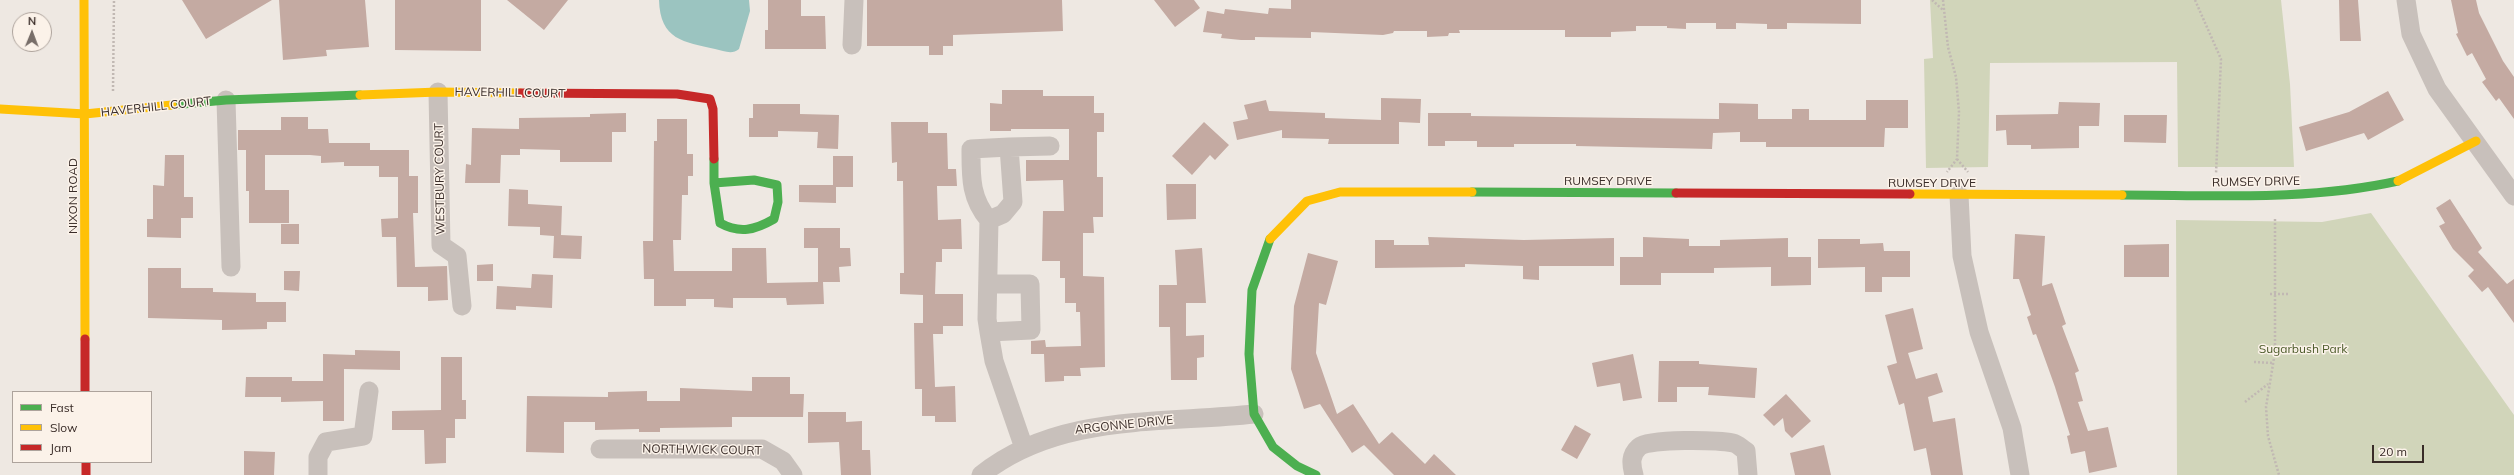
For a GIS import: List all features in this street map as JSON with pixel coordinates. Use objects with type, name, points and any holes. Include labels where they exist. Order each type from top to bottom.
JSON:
[{"type":"street","name":"NIXON ROAD","points":[[84,0],[85,391]]},
{"type":"street","points":[[852,45],[854,0]]},
{"type":"street","points":[[2406,0],[2411,34],[2437,89],[2476,141],[2514,196]]},
{"type":"street","name":"HAVERHILL COURT","points":[[0,109],[85,114],[226,100],[438,92],[677,94],[710,99],[713,109],[714,183],[720,224],[731,230],[748,231],[774,219],[779,207],[780,196],[777,185],[766,180],[714,183]]},
{"type":"street","name":"WESTBURY COURT","points":[[438,92],[441,245],[457,256],[462,306]]},
{"type":"street","name":"HAVERHILL COURT","points":[[226,100],[231,267]]},
{"type":"street","name":"RUMSEY DRIVE","points":[[1254,414],[1249,354],[1252,290],[1268,241],[1307,201],[1340,192],[2275,195],[2344,192],[2398,181],[2476,141]]},
{"type":"street","points":[[1024,448],[994,361],[989,332],[988,220],[978,208],[974,193],[971,173],[971,149],[1050,146]]},
{"type":"street","points":[[988,220],[1004,214],[1013,202],[1009,147]]},
{"type":"street","points":[[1959,195],[1962,249],[1979,332],[2012,428],[2020,475]]},
{"type":"street","points":[[988,284],[1030,284],[1031,330],[989,332]]},
{"type":"street","points":[[318,475],[318,457],[326,442],[363,436],[369,391]]},
{"type":"street","points":[[1254,414],[1273,447],[1297,466],[1316,475]]},
{"type":"street","name":"ARGONNE DRIVE","points":[[981,475],[1024,448],[1073,430],[1254,414]]},
{"type":"street","points":[[1634,475],[1632,465],[1633,455],[1640,446],[1654,442],[1692,441],[1735,443],[1746,451],[1748,475]]},
{"type":"street","name":"NORTHWICK COURT","points":[[600,449],[762,449],[783,461],[793,475]]},
{"type":"street","points":[[86,463],[86,475]]},
{"type":"path","points":[[113,93],[114,0]]},
{"type":"path","points":[[1932,0],[1943,10]]},
{"type":"path","points":[[1943,0],[1948,46],[1956,77],[1959,112],[1957,159],[1947,172]]},
{"type":"path","points":[[2195,0],[2221,59],[2216,174]]},
{"type":"path","points":[[1957,159],[1968,172]]},
{"type":"path","points":[[2275,219],[2273,362],[2266,407],[2268,436],[2278,475]]},
{"type":"path","points":[[2270,294],[2289,294]]},
{"type":"path","points":[[2254,362],[2273,362]]},
{"type":"path","points":[[2245,402],[2269,384]]},
{"type":"green space","points":[[1930,0],[2281,0],[2290,84],[2294,167],[2178,167],[2177,62],[1990,63],[1988,167],[1926,168],[1924,59],[1933,58]]},
{"type":"green space","name":"Sugarbush Park","points":[[2371,213],[2514,415],[2514,475],[2177,475],[2176,220],[2322,222]]},
{"type":"water","points":[[659,0],[749,0],[750,11],[739,49],[734,52],[725,51],[693,44],[676,37],[664,24],[660,13]]},
{"type":"building","points":[[182,0],[272,0],[206,39]]},
{"type":"building","points":[[279,0],[365,0],[369,47],[326,50],[327,56],[283,60]]},
{"type":"building","points":[[395,0],[481,0],[481,51],[395,50]]},
{"type":"building","points":[[507,0],[568,0],[544,30]]},
{"type":"building","points":[[768,0],[801,0],[801,16],[825,16],[826,49],[765,49],[765,30],[768,30]]},
{"type":"building","points":[[867,0],[1062,0],[1063,31],[953,35],[953,46],[943,46],[943,55],[929,55],[929,46],[867,46]]},
{"type":"building","points":[[1154,0],[1194,0],[1200,8],[1175,27]]},
{"type":"building","points":[[1291,0],[1861,0],[1861,24],[1787,23],[1787,29],[1767,29],[1767,24],[1736,23],[1736,29],[1716,29],[1716,23],[1686,23],[1686,29],[1667,28],[1667,26],[1636,26],[1636,31],[1611,32],[1611,37],[1565,37],[1565,30],[1459,30],[1460,33],[1449,33],[1448,36],[1427,37],[1427,31],[1394,31],[1393,33],[1383,35],[1311,32],[1311,38],[1255,37],[1255,40],[1241,40],[1221,38],[1222,34],[1203,32],[1207,11],[1224,14],[1225,9],[1268,14],[1269,8],[1291,9]]},
{"type":"building","points":[[2339,0],[2358,0],[2361,41],[2340,41]]},
{"type":"building","points":[[2451,0],[2476,0],[2479,13],[2503,61],[2514,77],[2514,119],[2499,98],[2496,101],[2482,82],[2486,79],[2472,53],[2467,56],[2456,34],[2458,33]]},
{"type":"building","points":[[1002,90],[1043,90],[1043,96],[1094,96],[1094,113],[1104,113],[1104,132],[1097,132],[1097,177],[1103,177],[1103,217],[1093,217],[1094,233],[1083,233],[1083,276],[1104,277],[1105,367],[1080,368],[1081,376],[1064,376],[1064,381],[1045,382],[1044,354],[1031,354],[1031,341],[1045,340],[1046,347],[1081,346],[1080,312],[1076,312],[1076,303],[1065,303],[1065,278],[1060,278],[1060,261],[1042,261],[1043,211],[1064,211],[1063,180],[1026,181],[1026,160],[1069,160],[1069,129],[1011,129],[1011,131],[990,131],[990,103],[1002,104]]},
{"type":"building","points":[[2388,91],[2404,120],[2368,140],[2364,133],[2306,151],[2299,127],[2349,112]]},
{"type":"building","points":[[1381,98],[1421,99],[1420,123],[1399,122],[1399,144],[1328,144],[1329,139],[1282,138],[1282,130],[1237,140],[1233,122],[1248,119],[1244,105],[1266,100],[1269,111],[1325,113],[1325,118],[1381,120]]},
{"type":"building","points":[[1866,100],[1908,100],[1908,128],[1885,128],[1884,147],[1766,147],[1766,142],[1740,142],[1740,132],[1713,133],[1712,149],[1576,146],[1576,144],[1514,144],[1514,147],[1477,147],[1477,141],[1445,141],[1445,146],[1428,146],[1428,113],[1471,113],[1471,116],[1719,119],[1719,103],[1758,104],[1758,119],[1792,119],[1792,109],[1809,109],[1809,120],[1866,120]]},
{"type":"building","points":[[2059,102],[2100,103],[2099,126],[2079,126],[2079,148],[2031,149],[2031,145],[2007,145],[2006,130],[1996,131],[1996,115],[2058,114]]},
{"type":"building","points":[[753,104],[800,104],[800,114],[839,115],[838,149],[817,148],[818,132],[778,131],[778,137],[749,137],[749,118],[753,118]]},
{"type":"building","points":[[626,113],[626,132],[612,132],[612,162],[560,162],[560,150],[520,149],[520,155],[501,155],[500,183],[465,183],[466,164],[471,165],[472,128],[519,129],[519,118],[590,117],[590,114]]},
{"type":"building","points":[[2124,115],[2167,115],[2166,143],[2124,142]]},
{"type":"building","points":[[281,117],[308,117],[308,129],[328,129],[329,143],[370,143],[370,150],[409,150],[409,176],[418,176],[418,213],[413,213],[415,267],[447,266],[448,300],[428,301],[428,287],[397,287],[396,237],[382,237],[381,219],[398,218],[398,177],[379,177],[379,166],[344,166],[344,162],[321,163],[321,156],[265,155],[265,190],[289,190],[289,223],[249,223],[249,191],[246,191],[246,150],[238,150],[238,130],[281,130]]},
{"type":"building","points":[[657,119],[687,119],[687,154],[693,154],[693,176],[688,176],[688,195],[682,195],[681,240],[673,240],[674,271],[732,271],[732,248],[766,248],[767,283],[818,282],[818,248],[804,248],[804,228],[840,228],[840,248],[850,248],[851,266],[839,267],[840,282],[823,282],[824,304],[787,305],[786,298],[733,298],[733,308],[714,307],[714,299],[686,299],[686,306],[654,306],[654,279],[644,279],[643,241],[653,241],[654,141],[657,141]]},
{"type":"building","points":[[891,122],[928,122],[928,133],[947,133],[948,169],[956,169],[957,186],[937,186],[938,220],[961,219],[962,249],[942,249],[942,262],[936,262],[935,294],[963,294],[963,326],[943,326],[943,334],[933,334],[935,387],[955,386],[956,422],[935,422],[935,416],[922,416],[922,389],[915,389],[914,323],[923,323],[923,295],[900,294],[900,273],[904,273],[903,181],[897,181],[897,162],[892,163]]},
{"type":"building","points":[[1204,122],[1229,145],[1215,160],[1210,155],[1192,175],[1172,156]]},
{"type":"building","points":[[165,155],[184,155],[184,197],[193,197],[193,218],[181,218],[181,238],[147,237],[147,219],[153,219],[153,185],[164,186]]},
{"type":"building","points":[[833,156],[853,156],[853,187],[836,187],[836,203],[799,202],[799,185],[833,185]]},
{"type":"building","points":[[1166,184],[1196,184],[1196,219],[1167,220]]},
{"type":"building","points":[[509,189],[528,190],[528,204],[562,206],[561,235],[582,236],[581,259],[553,258],[554,236],[540,235],[540,227],[508,226]]},
{"type":"building","points":[[2450,199],[2482,248],[2478,252],[2507,284],[2514,279],[2514,323],[2488,287],[2482,292],[2468,276],[2474,270],[2453,249],[2439,226],[2445,223],[2436,208]]},
{"type":"building","points":[[281,224],[299,224],[299,244],[281,244]]},
{"type":"building","points":[[2015,234],[2045,236],[2042,286],[2052,283],[2066,324],[2062,326],[2079,371],[2075,373],[2083,401],[2078,402],[2088,431],[2108,427],[2117,467],[2089,473],[2085,451],[2071,454],[2067,436],[2070,435],[2055,387],[2036,334],[2033,335],[2027,317],[2031,315],[2019,279],[2013,279]]},
{"type":"building","points":[[1428,237],[1524,240],[1614,238],[1614,266],[1539,266],[1539,280],[1523,279],[1523,266],[1465,264],[1465,267],[1375,268],[1375,240],[1394,240],[1394,245],[1429,245]]},
{"type":"building","points":[[1643,237],[1689,239],[1689,246],[1720,246],[1720,240],[1788,238],[1788,257],[1811,257],[1811,285],[1771,286],[1771,267],[1714,268],[1714,273],[1661,273],[1661,285],[1620,285],[1620,257],[1643,257]]},
{"type":"building","points":[[1818,239],[1860,239],[1860,244],[1883,243],[1884,251],[1910,251],[1910,277],[1882,277],[1882,292],[1865,292],[1865,267],[1818,268]]},
{"type":"building","points":[[2169,244],[2169,277],[2124,277],[2124,245]]},
{"type":"building","points":[[1202,248],[1206,303],[1186,303],[1186,336],[1204,335],[1204,357],[1197,358],[1197,380],[1171,380],[1170,327],[1159,327],[1159,285],[1177,285],[1175,250]]},
{"type":"building","points":[[1308,253],[1338,261],[1326,305],[1319,303],[1316,353],[1337,414],[1353,404],[1379,444],[1392,432],[1425,464],[1434,454],[1456,475],[1394,475],[1364,445],[1352,453],[1320,404],[1304,409],[1291,369],[1294,306]]},
{"type":"building","points":[[493,264],[493,281],[477,281],[477,265]]},
{"type":"building","points":[[148,268],[181,268],[181,288],[213,288],[213,292],[256,293],[256,302],[286,302],[286,322],[267,322],[267,329],[222,330],[222,320],[148,318]]},
{"type":"building","points":[[284,271],[300,271],[299,291],[284,290]]},
{"type":"building","points":[[532,274],[553,275],[552,308],[516,306],[516,310],[496,309],[497,286],[531,288]]},
{"type":"building","points":[[1913,308],[1923,349],[1908,353],[1916,379],[1937,373],[1943,392],[1928,397],[1933,422],[1955,418],[1963,475],[1931,475],[1926,448],[1914,451],[1904,403],[1899,405],[1887,366],[1897,363],[1885,315]]},
{"type":"building","points":[[355,350],[400,351],[400,370],[344,369],[344,421],[323,421],[323,401],[281,402],[281,397],[245,397],[246,377],[292,377],[292,381],[323,381],[323,354],[355,355]]},
{"type":"building","points":[[1633,354],[1642,398],[1623,401],[1620,383],[1597,387],[1592,363]]},
{"type":"building","points":[[441,357],[462,357],[462,400],[466,400],[466,419],[455,419],[455,438],[446,438],[446,463],[425,464],[424,430],[392,430],[392,411],[441,410]]},
{"type":"building","points":[[1659,361],[1699,361],[1699,364],[1757,368],[1755,398],[1708,395],[1709,387],[1677,387],[1677,402],[1658,402]]},
{"type":"building","points":[[752,377],[790,377],[790,394],[804,394],[803,417],[732,417],[732,427],[660,428],[660,432],[639,432],[639,429],[595,430],[595,422],[564,422],[564,453],[526,452],[527,396],[608,397],[608,392],[647,391],[647,401],[680,401],[680,388],[752,391]]},
{"type":"building","points":[[1786,394],[1811,421],[1792,438],[1785,431],[1783,418],[1774,426],[1763,415]]},
{"type":"building","points":[[808,412],[846,412],[846,422],[862,421],[862,450],[870,450],[871,475],[841,475],[839,442],[808,443]]},
{"type":"building","points":[[1575,425],[1591,434],[1577,459],[1561,450]]},
{"type":"building","points":[[1824,445],[1831,475],[1795,475],[1790,453]]},
{"type":"building","points":[[244,451],[275,452],[274,475],[244,475]]},
{"type":"traffic: fast","points":[[172,105],[226,100],[360,95]]},
{"type":"traffic: fast","points":[[714,159],[714,183],[720,223],[734,229],[747,229],[760,226],[774,219],[778,202],[777,185],[754,180],[714,183]]},
{"type":"traffic: fast","points":[[2122,195],[2261,196],[2330,192],[2398,181]]},
{"type":"traffic: fast","points":[[1472,192],[1676,193]]},
{"type":"traffic: fast","points":[[1270,239],[1252,290],[1249,354],[1254,414],[1273,447],[1297,466],[1316,475]]},
{"type":"traffic: slow","points":[[84,0],[85,339]]},
{"type":"traffic: slow","points":[[360,95],[438,92],[520,93]]},
{"type":"traffic: slow","points":[[0,109],[85,114],[172,105]]},
{"type":"traffic: slow","points":[[2398,181],[2476,141]]},
{"type":"traffic: slow","points":[[1270,239],[1307,201],[1340,192],[1472,192]]},
{"type":"traffic: slow","points":[[1910,194],[2122,195]]},
{"type":"traffic: jam","points":[[520,93],[677,94],[710,99],[713,109],[714,159]]},
{"type":"traffic: jam","points":[[1676,193],[1910,194]]},
{"type":"traffic: jam","points":[[85,339],[85,391]]},
{"type":"traffic: jam","points":[[86,463],[86,475]]}]
